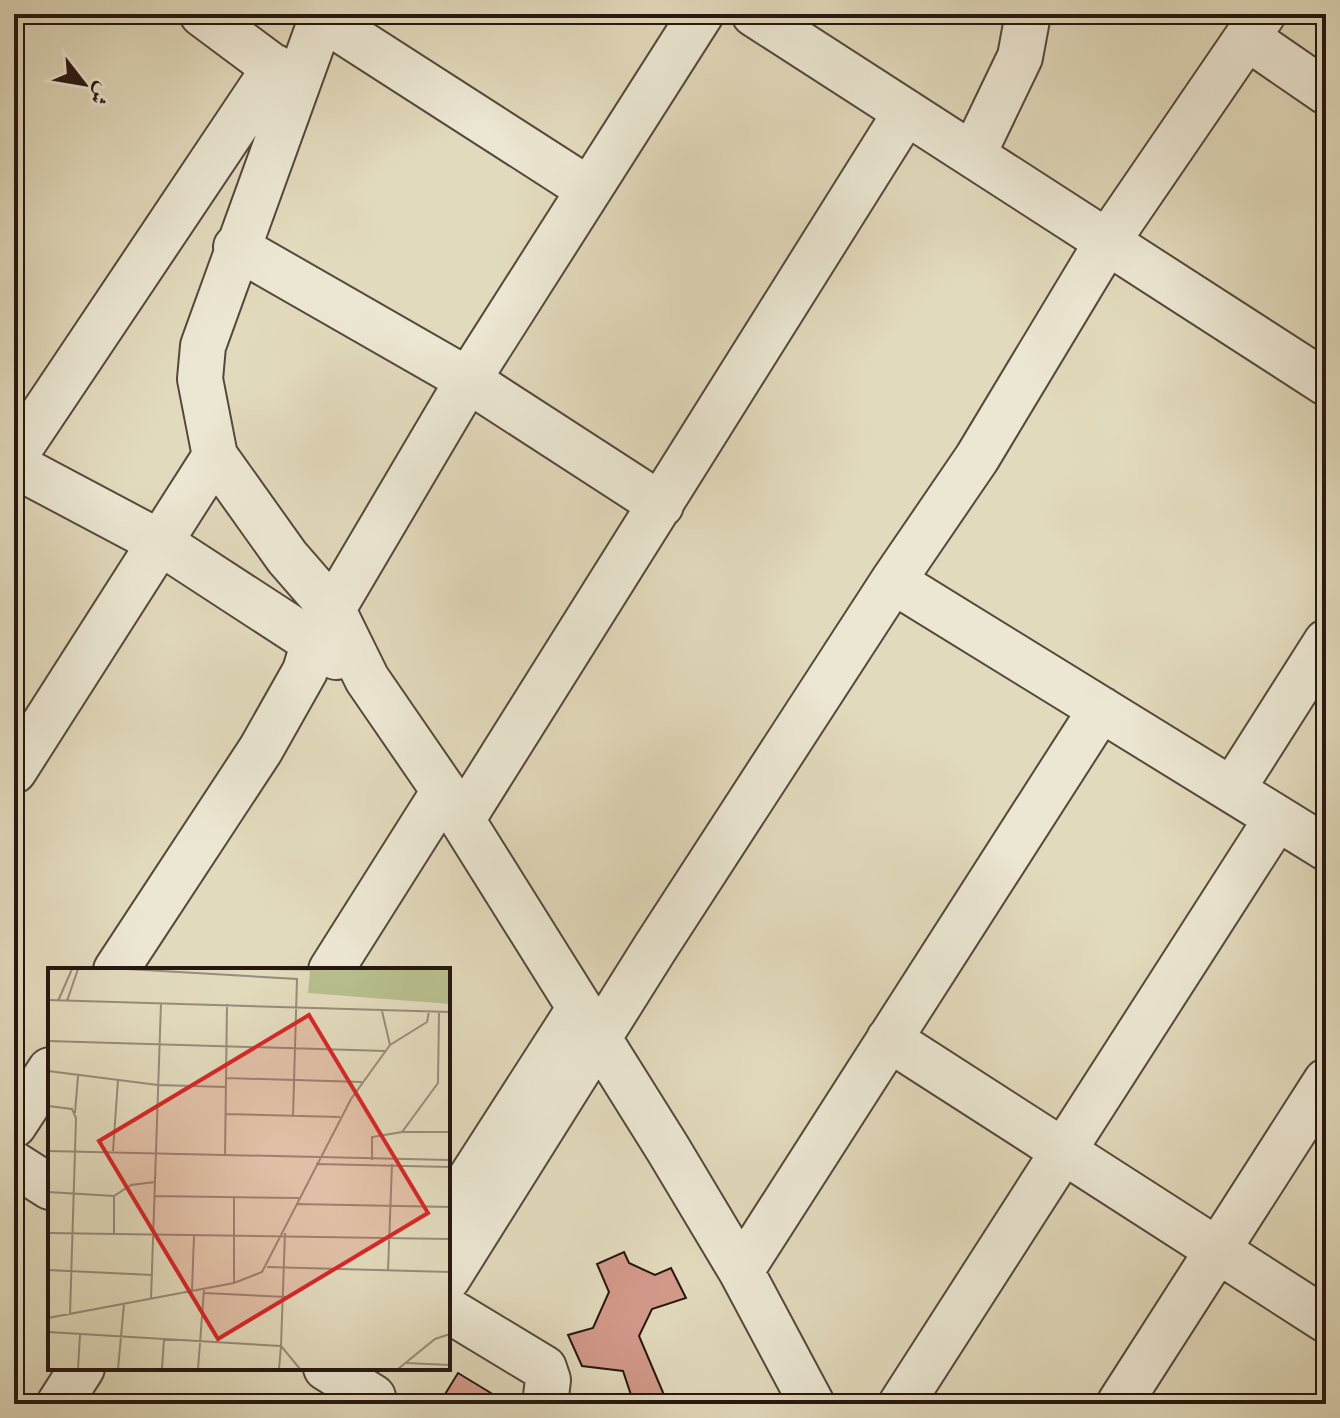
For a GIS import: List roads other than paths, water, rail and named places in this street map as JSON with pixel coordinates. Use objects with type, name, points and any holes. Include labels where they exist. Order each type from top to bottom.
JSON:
[{"type":"street","points":[[202,14],[286,76]]},
{"type":"street","points":[[117,968],[261,749],[305,671],[323,626],[468,380],[701,14]]},
{"type":"street","points":[[754,14],[1326,383]]},
{"type":"street","points":[[973,155],[1020,57],[1028,14]]},
{"type":"street","points":[[14,457],[286,76],[323,16],[588,189]]},
{"type":"street","points":[[450,1210],[590,1024],[977,458],[1107,242],[1256,26],[1326,92]]},
{"type":"street","points":[[286,76],[236,247],[203,346],[200,379],[215,456],[287,557],[323,626],[367,679],[453,806],[741,1271],[812,1404]]},
{"type":"street","points":[[332,968],[453,806],[661,505],[906,112]]},
{"type":"street","points":[[236,247],[468,380],[661,505]]},
{"type":"street","points":[[14,771],[215,456]]},
{"type":"street","points":[[14,465],[323,626]]},
{"type":"street","points":[[893,581],[1326,848]]},
{"type":"street","points":[[1232,790],[1326,642]]},
{"type":"street","points":[[741,1271],[1101,709]]},
{"type":"street","points":[[901,1404],[1277,818]]},
{"type":"street","points":[[450,1274],[590,1024]]},
{"type":"street","points":[[889,1039],[1326,1320]]},
{"type":"street","points":[[14,1125],[48,1073]]},
{"type":"street","points":[[1119,1404],[1326,1081]]},
{"type":"street","points":[[14,1164],[48,1186]]},
{"type":"street","points":[[450,1311],[544,1368],[548,1380],[545,1404]]},
{"type":"street","points":[[59,1404],[81,1370]]}]
